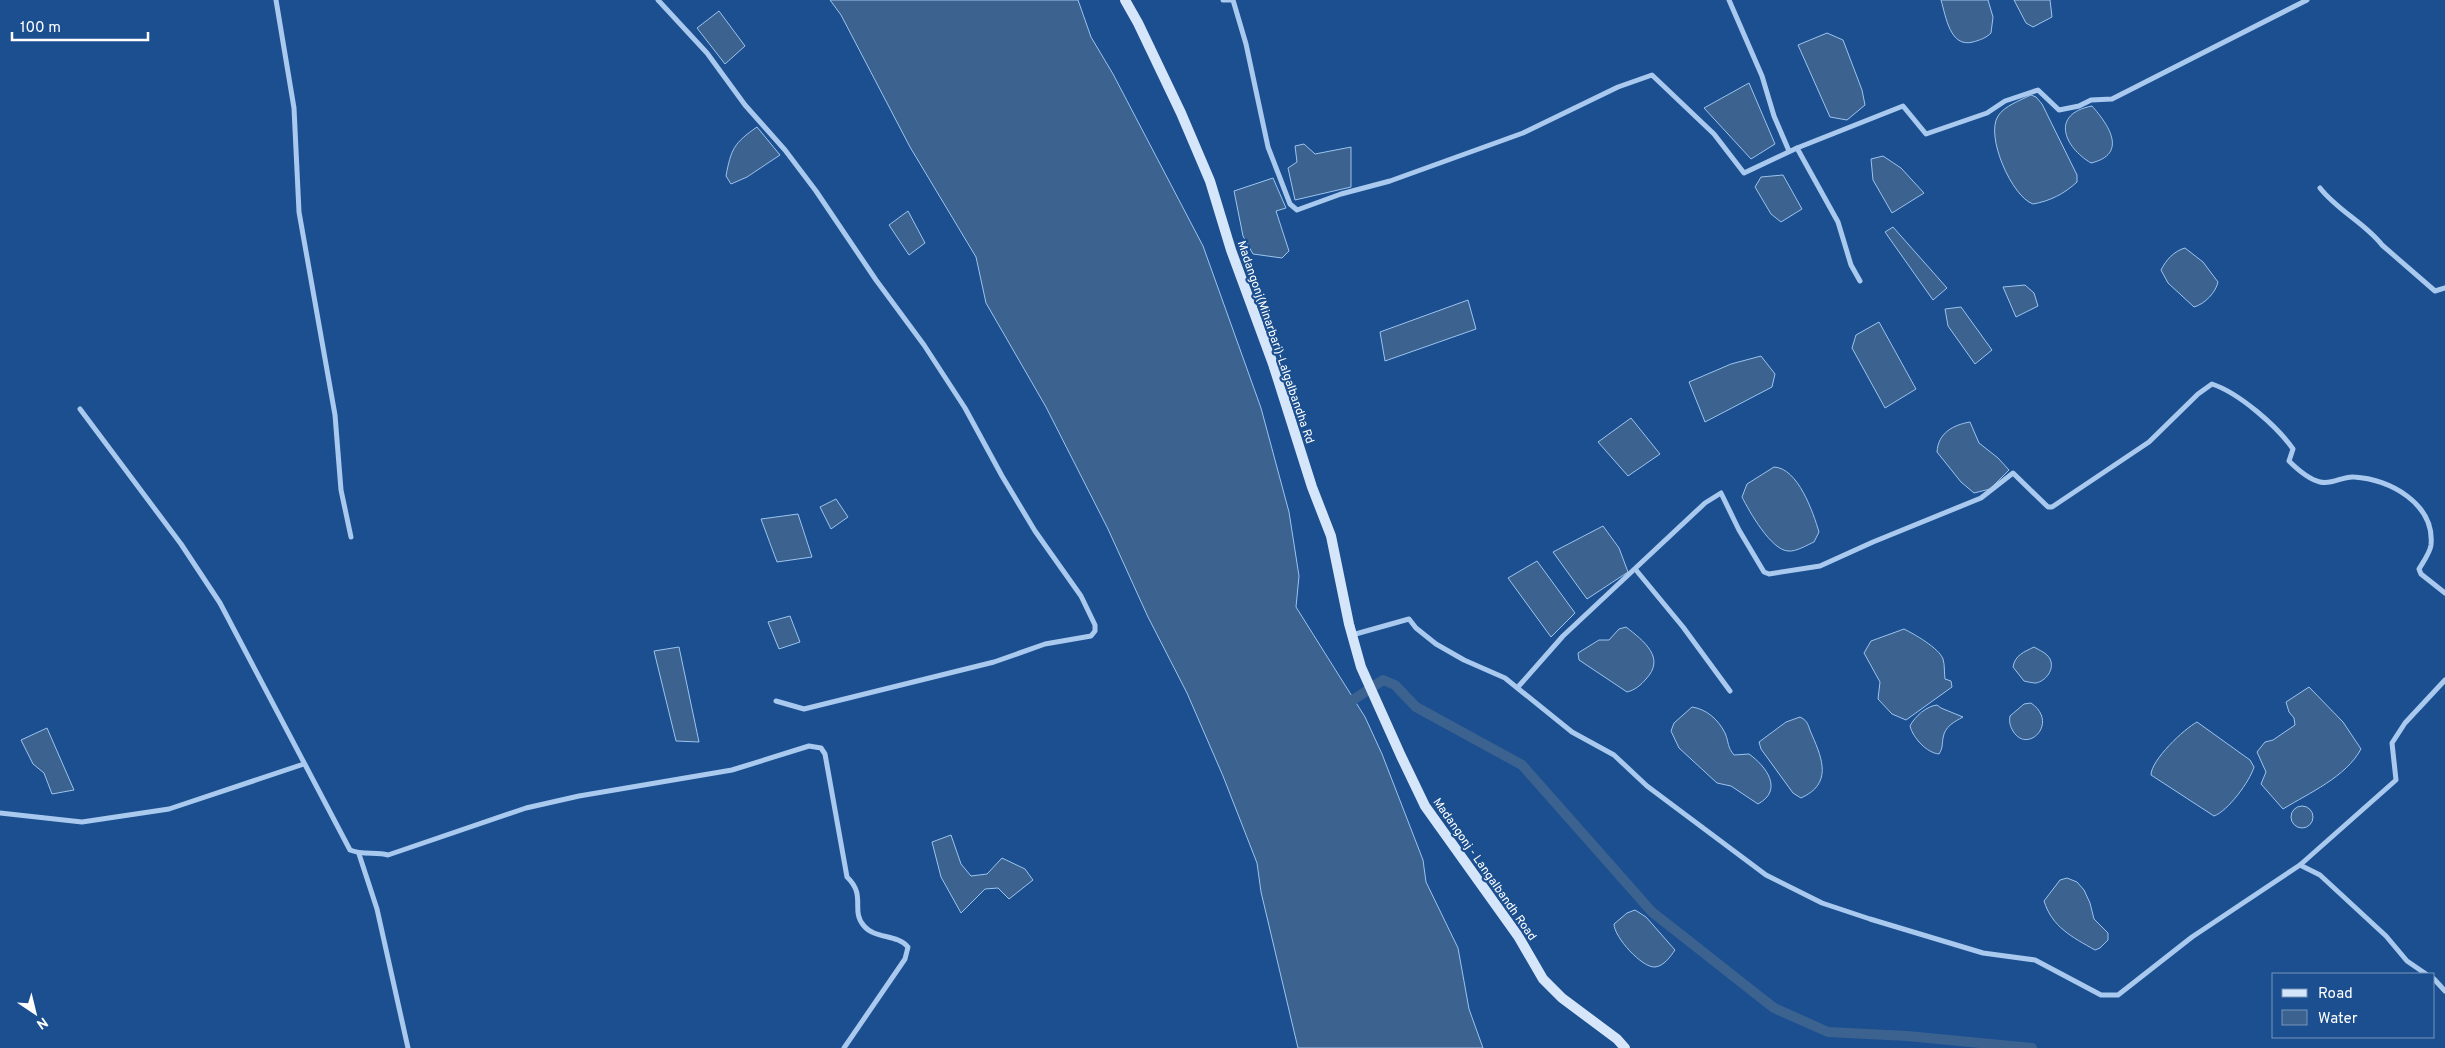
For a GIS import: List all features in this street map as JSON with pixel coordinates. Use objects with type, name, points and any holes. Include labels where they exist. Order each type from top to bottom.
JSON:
[{"type":"main road","name":"Madangonj(Minarbari)-Lalgalbandha Rd","points":[[1125,0],[1138,22],[1181,113],[1210,181],[1231,250],[1273,364],[1300,452],[1331,536],[1352,635],[1361,667],[1376,702]]},
{"type":"main road","name":"Madangonj - Langalbandh Road","points":[[1376,702],[1426,806],[1518,936],[1543,979],[1562,998],[1617,1039],[1625,1048]]},
{"type":"street","points":[[276,0],[294,108],[300,212],[334,415],[341,490],[351,537]]},
{"type":"street","points":[[658,0],[708,53],[745,104],[785,150],[924,345],[966,408],[1002,476],[1035,531],[1081,596],[1095,625],[1095,631],[1091,636],[1045,644],[994,662],[873,694],[804,709],[776,701]]},
{"type":"street","points":[[1223,0],[1233,0],[1246,44],[1268,147],[1290,204],[1297,210],[1341,194],[1390,181],[1523,133],[1618,87],[1652,75],[1714,134],[1744,173],[1797,148],[1903,106],[1926,134],[1987,113],[2005,102],[2038,90],[2059,110],[2079,106],[2091,100],[2112,99],[2307,0]]},
{"type":"street","points":[[1729,0],[1762,76],[1774,116],[1789,152]]},
{"type":"street","points":[[1797,148],[1838,222],[1852,265],[1860,281]]},
{"type":"street","points":[[2320,188],[2337,206],[2376,236],[2382,245],[2435,291],[2445,288]]},
{"type":"street","points":[[1518,687],[1563,636],[1636,570],[1705,503],[1721,493],[1764,572],[1769,574],[1820,566],[1981,498],[2012,473],[2017,474],[2048,507],[2052,507],[2149,442],[2198,394],[2212,384],[2252,408],[2288,441],[2293,449],[2289,461],[2304,475],[2328,483],[2352,476],[2384,482],[2403,492],[2423,512],[2430,532],[2431,547],[2419,568],[2421,574],[2445,593]]},
{"type":"street","points":[[80,409],[181,544],[220,603],[350,850],[359,854],[377,852],[388,855],[526,808],[578,796],[732,770],[809,746],[820,748],[826,754],[846,877],[858,891],[858,918],[868,931],[902,940],[908,947],[905,959],[844,1048]]},
{"type":"street","points":[[1636,570],[1683,627],[1730,691]]},
{"type":"street","points":[[1352,635],[1409,619],[1416,628],[1436,644],[1518,687],[1572,732],[1614,755],[1647,786],[1766,874],[1822,903],[1982,953],[2035,960],[2101,995],[2118,995],[2192,936],[2300,865],[2396,780],[2392,743],[2405,724],[2445,680]]},
{"type":"street","points":[[0,813],[82,822],[169,809],[304,764]]},
{"type":"street","points":[[359,854],[377,910],[408,1048]]},
{"type":"street","points":[[2300,865],[2320,875],[2386,936],[2407,961],[2425,973]]},
{"type":"street","points":[[2435,980],[2445,991]]},
{"type":"water","points":[[830,0],[1078,0],[1091,37],[1113,74],[1203,246],[1261,408],[1289,512],[1299,576],[1296,607],[1365,717],[1382,754],[1423,860],[1426,882],[1458,948],[1469,1009],[1483,1048],[1298,1048],[1261,892],[1257,863],[1223,776],[1187,693],[1148,617],[1108,529],[1046,407],[986,303],[976,257],[910,147],[841,15]]},
{"type":"water","points":[[1941,0],[1988,0],[1993,17],[1991,33],[1983,39],[1973,42],[1965,43],[1959,40],[1950,30]]},
{"type":"water","points":[[2014,0],[2050,0],[2052,17],[2033,27],[2026,23]]},
{"type":"water","points":[[719,11],[745,46],[725,64],[697,28]]},
{"type":"water","points":[[1827,33],[1843,40],[1862,90],[1865,105],[1847,120],[1830,117],[1798,45]]},
{"type":"water","points":[[1749,83],[1775,144],[1751,159],[1704,108]]},
{"type":"water","points":[[2031,95],[2036,97],[2042,104],[2077,175],[2077,182],[2067,190],[2051,199],[2033,204],[2025,199],[2009,178],[1998,151],[1995,137],[1995,125],[2001,112]]},
{"type":"water","points":[[2092,106],[2109,130],[2112,146],[2109,153],[2103,159],[2091,163],[2068,140],[2066,123],[2070,116],[2079,110]]},
{"type":"water","points":[[757,127],[780,155],[747,177],[731,184],[726,176],[732,153],[738,142]]},
{"type":"water","points":[[1304,144],[1315,154],[1351,147],[1351,187],[1295,200],[1288,168],[1297,162],[1295,146]]},
{"type":"water","points":[[1883,156],[1901,168],[1924,193],[1892,213],[1873,180],[1871,159]]},
{"type":"water","points":[[1783,175],[1802,209],[1781,222],[1771,214],[1755,187],[1761,177]]},
{"type":"water","points":[[1273,178],[1286,208],[1276,211],[1289,251],[1282,258],[1253,254],[1243,236],[1234,191]]},
{"type":"water","points":[[908,211],[925,243],[909,255],[889,225]]},
{"type":"water","points":[[1893,227],[1947,288],[1933,300],[1885,232]]},
{"type":"water","points":[[2185,248],[2203,262],[2218,282],[2215,290],[2209,297],[2194,307],[2168,283],[2161,270],[2171,256]]},
{"type":"water","points":[[2025,285],[2034,293],[2038,306],[2016,317],[2003,287]]},
{"type":"water","points":[[1468,300],[1476,329],[1385,361],[1380,332]]},
{"type":"water","points":[[1961,307],[1992,350],[1975,364],[1948,326],[1945,309]]},
{"type":"water","points":[[1879,322],[1916,389],[1885,408],[1852,348],[1856,335]]},
{"type":"water","points":[[1761,356],[1775,374],[1772,387],[1705,422],[1689,382],[1731,364]]},
{"type":"water","points":[[1631,418],[1660,454],[1628,476],[1598,442]]},
{"type":"water","points":[[1970,422],[1979,443],[1998,458],[2009,470],[1990,489],[1974,493],[1961,482],[1937,452],[1943,435],[1958,425]]},
{"type":"water","points":[[1774,467],[1783,469],[1797,483],[1813,514],[1819,532],[1814,542],[1801,548],[1788,551],[1781,549],[1775,544],[1761,529],[1742,497],[1747,484]]},
{"type":"water","points":[[836,499],[848,517],[831,529],[820,507]]},
{"type":"water","points":[[798,514],[812,557],[777,562],[761,519]]},
{"type":"water","points":[[1603,526],[1619,548],[1628,572],[1587,599],[1553,552]]},
{"type":"water","points":[[1537,561],[1575,613],[1551,637],[1508,578]]},
{"type":"water","points":[[790,616],[800,642],[779,649],[768,622]]},
{"type":"water","points":[[1626,627],[1646,644],[1653,657],[1654,664],[1652,671],[1644,681],[1635,689],[1627,692],[1579,660],[1578,653],[1599,640],[1609,640],[1619,629]]},
{"type":"water","points":[[1904,629],[1937,650],[1944,661],[1945,679],[1951,681],[1952,687],[1906,720],[1892,714],[1878,699],[1880,682],[1864,653],[1871,641]]},
{"type":"water","points":[[679,647],[699,742],[676,741],[654,651]]},
{"type":"water","points":[[2034,647],[2047,655],[2051,663],[2049,674],[2043,680],[2036,683],[2024,681],[2013,667],[2023,652]]},
{"type":"water","points":[[2309,687],[2343,722],[2361,749],[2337,776],[2283,809],[2261,784],[2266,772],[2257,752],[2265,742],[2273,740],[2295,725],[2294,718],[2289,712],[2286,702]]},
{"type":"water","points":[[2031,703],[2039,711],[2042,727],[2038,734],[2026,740],[2019,738],[2013,731],[2010,724],[2010,716],[2024,704]]},
{"type":"water","points":[[1937,705],[1963,717],[1950,725],[1946,730],[1939,754],[1930,751],[1921,744],[1910,726],[1922,712],[1929,707]]},
{"type":"water","points":[[1692,707],[1707,712],[1719,723],[1734,755],[1749,754],[1766,771],[1770,778],[1770,792],[1758,804],[1731,786],[1717,783],[1679,748],[1671,731],[1674,723]]},
{"type":"water","points":[[1800,717],[1808,724],[1822,762],[1821,779],[1817,786],[1801,798],[1793,793],[1761,749],[1759,742],[1786,722]]},
{"type":"water","points":[[2197,722],[2250,760],[2254,767],[2238,795],[2226,808],[2214,816],[2151,775],[2156,761],[2162,753],[2184,731]]},
{"type":"water","points":[[47,728],[74,790],[52,794],[44,773],[33,764],[21,740]]},
{"type":"water","points":[[2302,806],[2310,809],[2313,817],[2310,825],[2302,828],[2294,825],[2291,817],[2294,809]]},
{"type":"water","points":[[951,835],[961,864],[971,876],[987,874],[1002,858],[1025,869],[1033,880],[1009,899],[998,888],[985,889],[961,913],[941,877],[932,842]]},
{"type":"water","points":[[2067,878],[2077,882],[2084,890],[2094,919],[2108,933],[2108,940],[2100,948],[2095,950],[2071,936],[2058,925],[2048,910],[2044,901],[2060,880]]},
{"type":"water","points":[[1635,910],[1646,917],[1675,950],[1661,965],[1655,967],[1643,963],[1624,944],[1615,930],[1614,924],[1627,913]]},
{"type":"waterway","points":[[1344,706],[1383,680],[1395,685],[1416,707],[1522,765],[1652,912],[1774,1008],[1828,1032],[1907,1036],[2032,1048]]}]
